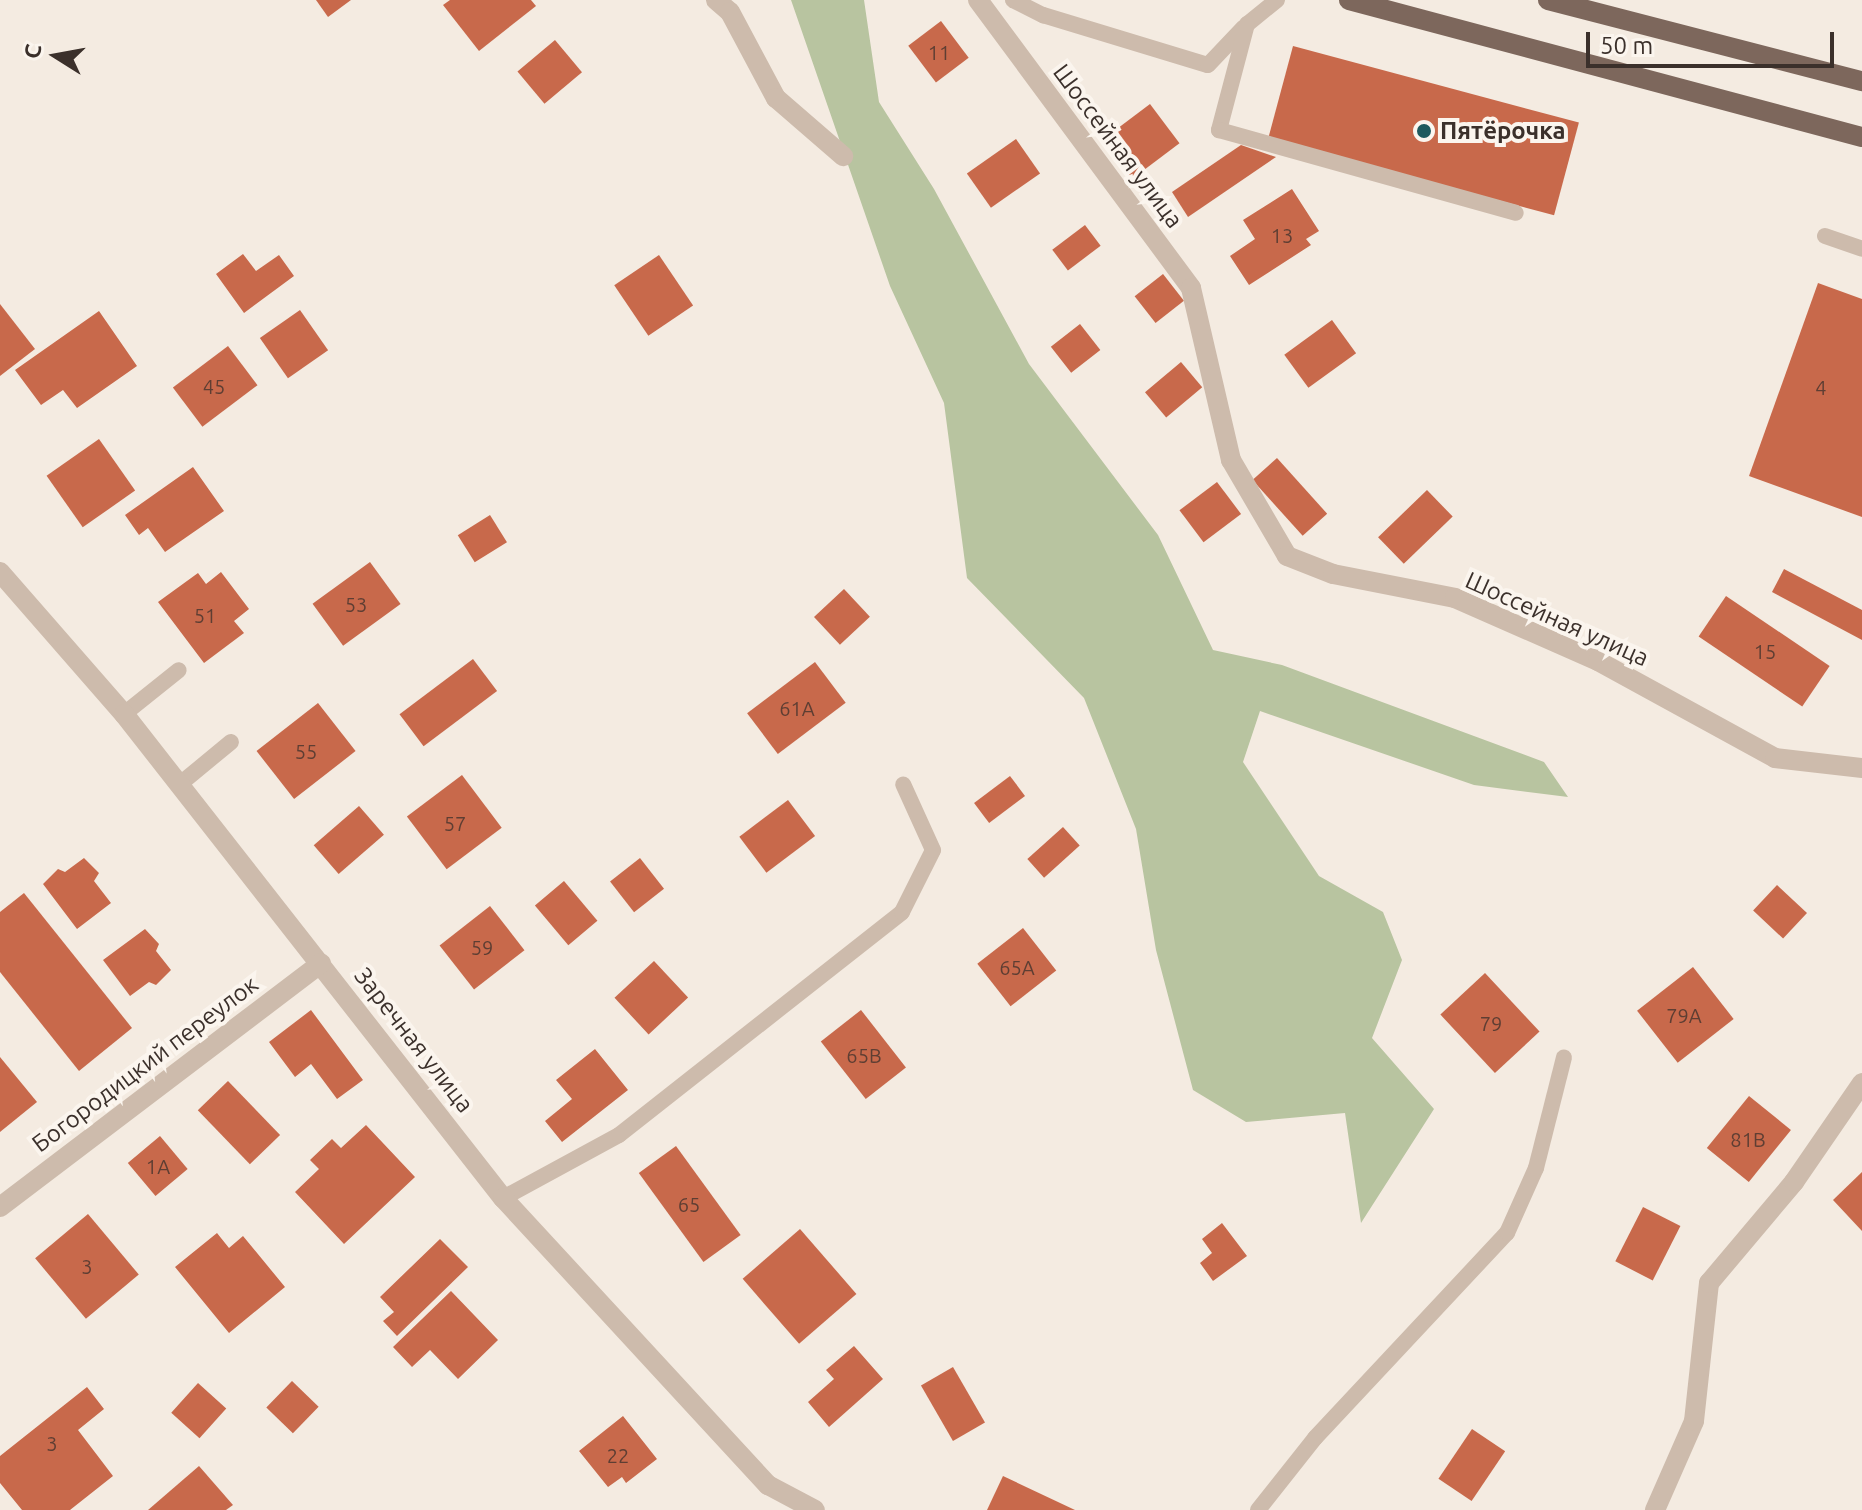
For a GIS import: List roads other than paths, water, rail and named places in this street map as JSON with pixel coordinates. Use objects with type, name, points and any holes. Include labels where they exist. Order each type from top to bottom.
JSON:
[{"type":"main road","points":[[1349,0],[1862,137]]},
{"type":"main road","points":[[1548,0],[1571,3],[1862,81]]},
{"type":"street","points":[[716,0],[730,12],[776,98],[843,156]]},
{"type":"street","name":"Шоссейная улица","points":[[978,0],[1191,288],[1231,460],[1287,556],[1333,574],[1455,598],[1598,661],[1775,758],[1862,768]]},
{"type":"street","name":"Заречная улица","points":[[0,572],[124,714],[503,1198],[768,1485],[815,1510]]},
{"type":"street","name":"Богородицкий переулок","points":[[0,1207],[321,963]]},
{"type":"street","points":[[1655,1510],[1694,1421],[1709,1283],[1794,1182],[1862,1083]]},
{"type":"lane","points":[[1013,0],[1043,15],[1208,65],[1247,24],[1277,0]]},
{"type":"lane","points":[[1247,24],[1219,130],[1516,213]]},
{"type":"lane","points":[[1825,236],[1862,249]]},
{"type":"lane","points":[[124,714],[179,670]]},
{"type":"lane","points":[[180,784],[231,742]]},
{"type":"lane","points":[[503,1198],[619,1135],[902,912],[933,850],[903,784]]},
{"type":"lane","points":[[1258,1510],[1315,1438],[1507,1233],[1536,1168],[1564,1057]]},
{"type":"place","name":"Пятёрочка","points":[[1424,131]]}]
